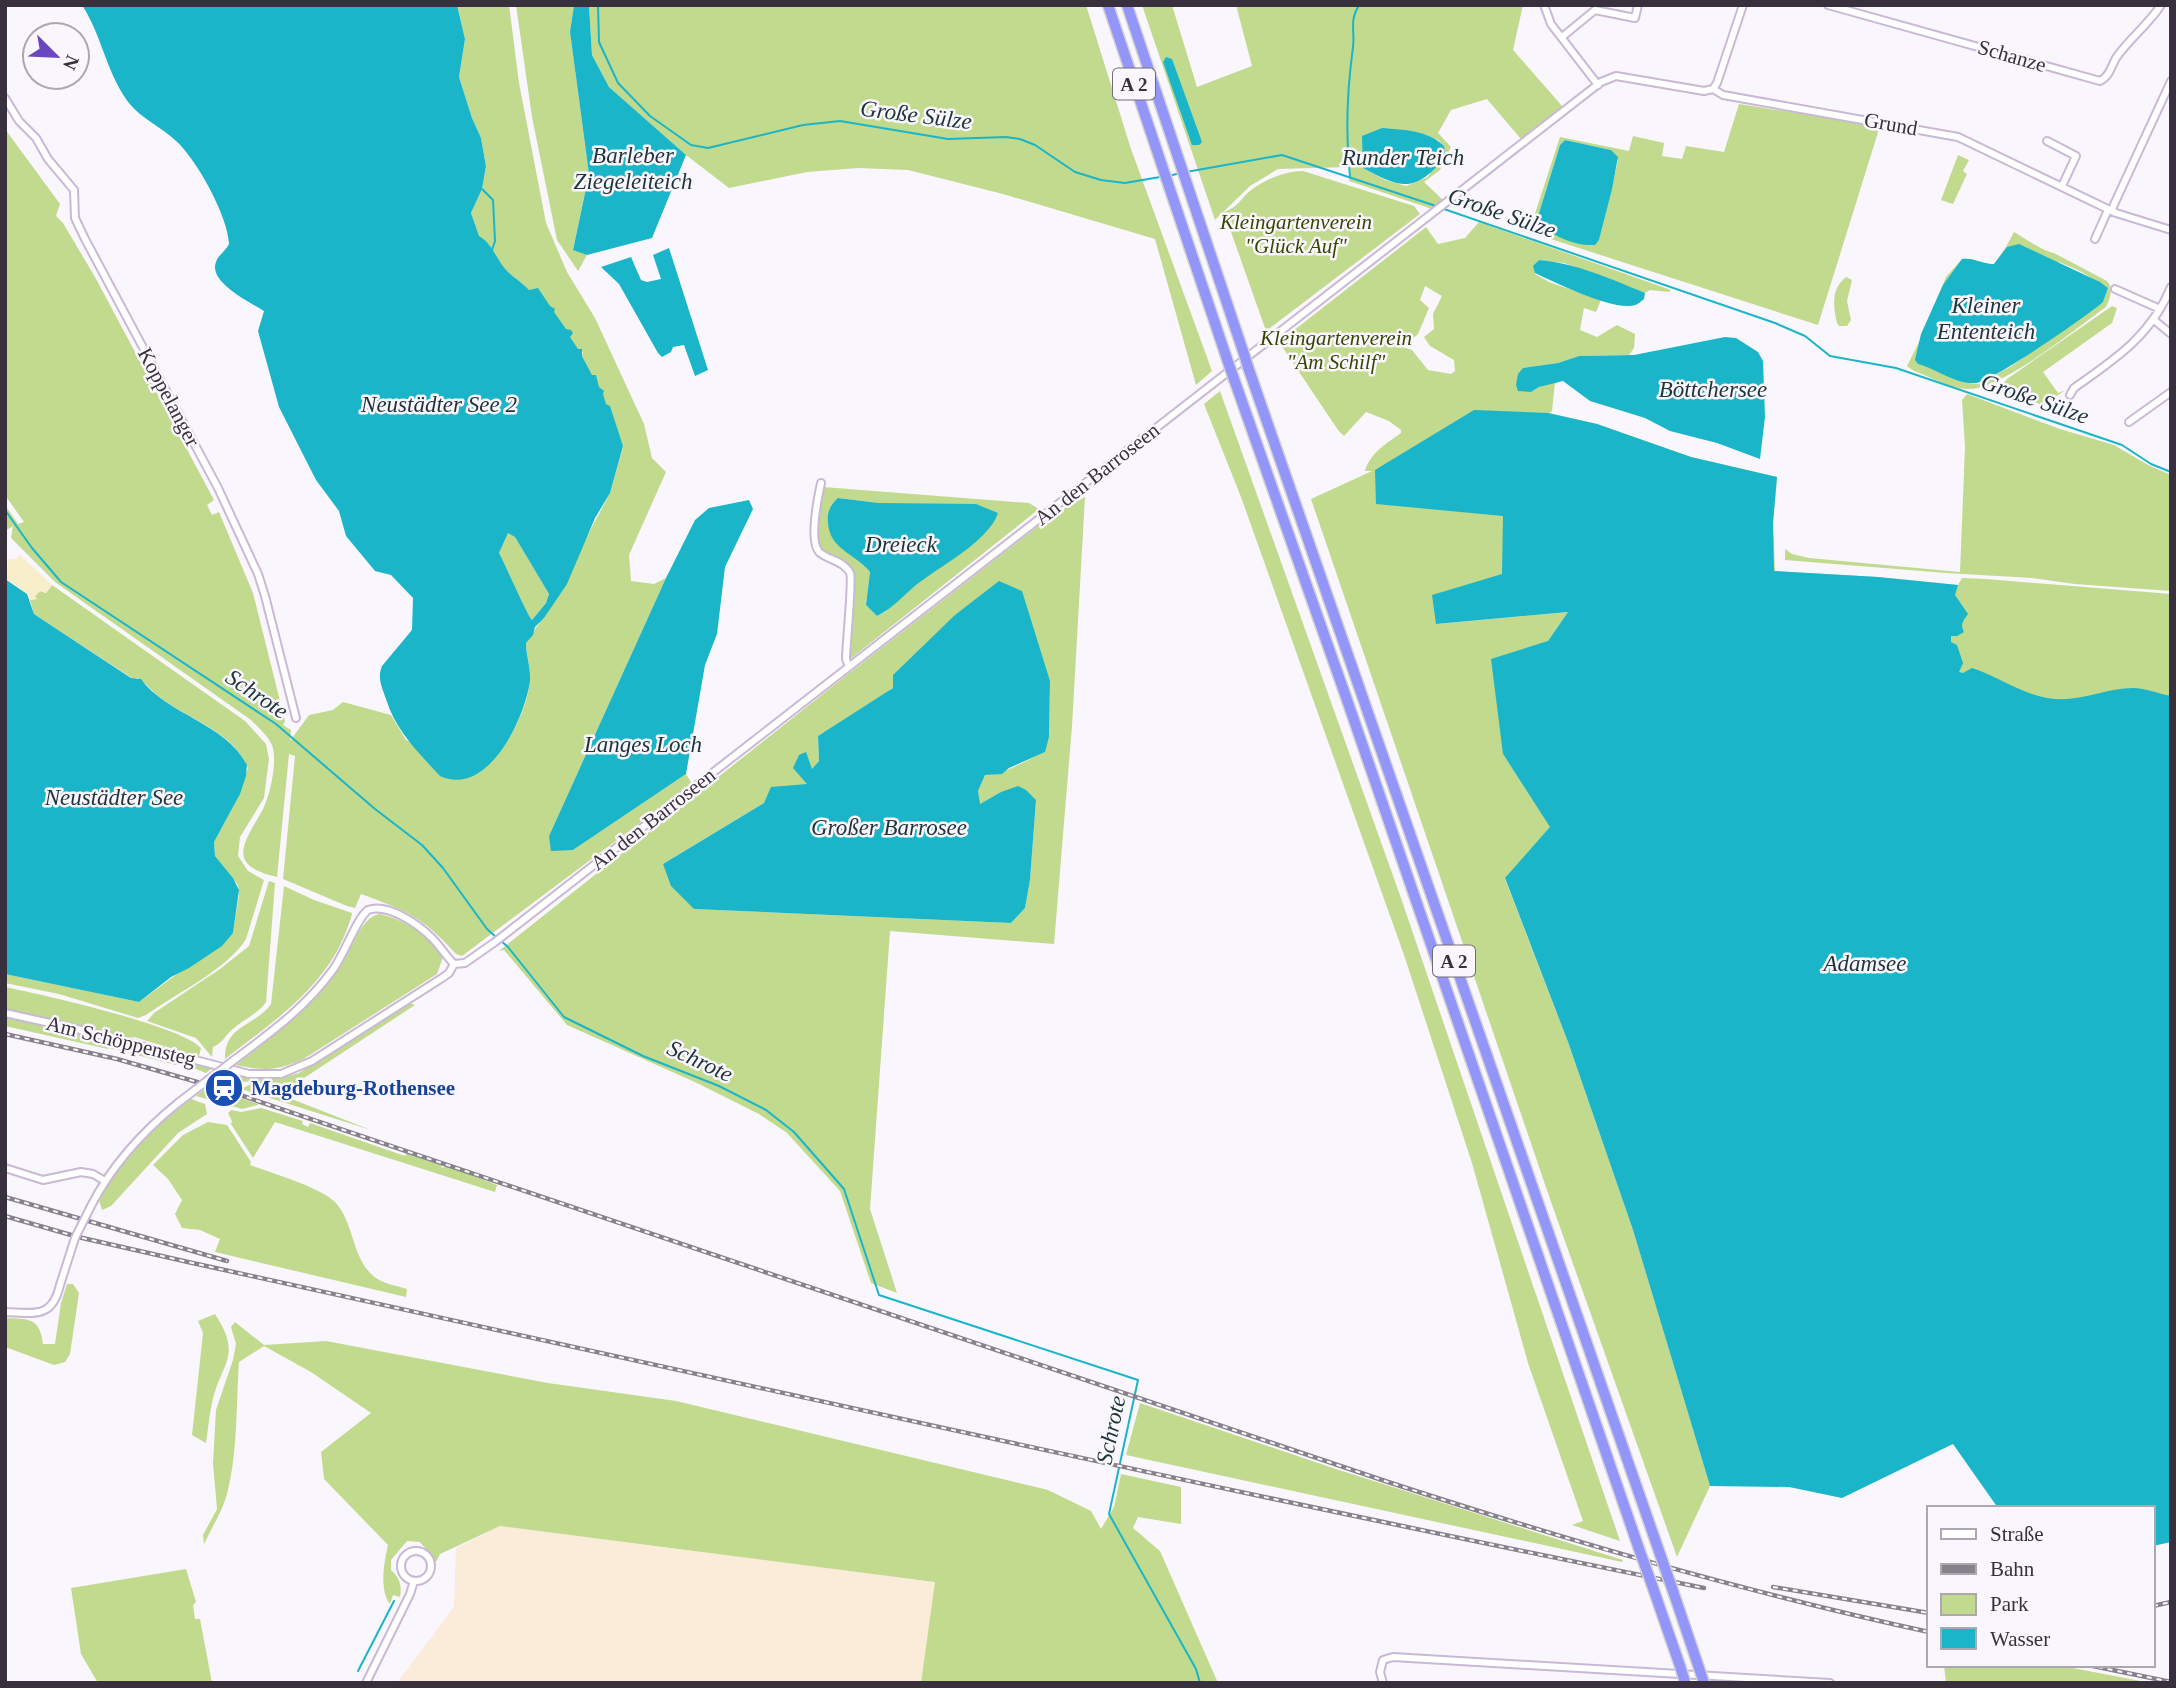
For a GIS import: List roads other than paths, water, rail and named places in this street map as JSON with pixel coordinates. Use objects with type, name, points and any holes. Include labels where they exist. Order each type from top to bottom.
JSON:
[{"type":"highway","name":"A 2","points":[[1108,5],[1229,365],[1685,1682]]},
{"type":"highway","name":"A 2","points":[[1126,5],[1191,191],[1248,367],[1704,1683]]},
{"type":"street","points":[[1544,5],[1551,24],[1598,85]]},
{"type":"street","points":[[1562,37],[1595,10],[1635,18],[1638,5]]},
{"type":"street","points":[[1713,89],[1744,5]]},
{"type":"street","name":"Schanze","points":[[1828,5],[2100,81],[2105,79],[2120,52],[2151,20],[2161,5]]},
{"type":"street","name":"Grund","points":[[1598,85],[1616,76],[1704,91],[1713,89],[1723,95],[1948,134],[2110,210],[2171,230]]},
{"type":"street","points":[[2095,239],[2171,81]]},
{"type":"street","name":"An den Barroseen","points":[[454,964],[467,962],[495,943],[1598,85]]},
{"type":"street","name":"Koppelanger","points":[[5,98],[19,121],[36,138],[48,159],[74,190],[75,218],[85,239],[218,488],[265,596],[296,718]]},
{"type":"street","points":[[2047,141],[2076,156],[2062,186]]},
{"type":"street","points":[[2070,395],[2074,388],[2128,348],[2154,320],[2171,287]]},
{"type":"street","points":[[2115,289],[2160,309]]},
{"type":"street","points":[[2154,320],[2171,334]]},
{"type":"street","points":[[2129,422],[2171,392]]},
{"type":"street","points":[[821,483],[816,512],[816,545],[819,551],[846,567],[852,580],[846,659],[849,667]]},
{"type":"street","points":[[269,654],[278,651]]},
{"type":"street","points":[[5,1312],[35,1313],[45,1311],[54,1303],[75,1238],[90,1206],[105,1181],[140,1137],[178,1103],[280,1026],[311,997],[335,968],[360,918],[368,910],[382,909],[417,926],[433,939],[454,964]]},
{"type":"street","name":"Am Schöppensteg","points":[[5,1013],[249,1074],[274,1075],[308,1064],[442,978],[454,964]]},
{"type":"street","points":[[5,1168],[41,1180],[81,1172],[92,1173],[105,1181]]},
{"type":"street","points":[[419,1552],[427,1557],[430,1568],[424,1579],[414,1581],[404,1574],[402,1562],[410,1553],[419,1552]]},
{"type":"street","points":[[366,1683],[414,1581]]},
{"type":"street","points":[[1383,1683],[1383,1660],[1393,1657],[1830,1683]]},
{"type":"water","name":"Neustädter See 2","points":[[82,5],[457,5],[465,39],[459,77],[481,138],[486,166],[482,189],[471,213],[479,236],[488,243],[504,267],[529,290],[538,288],[555,309],[554,312],[566,329],[571,330],[573,333],[570,337],[578,349],[582,349],[582,356],[592,375],[596,375],[599,387],[604,391],[606,404],[610,406],[623,446],[610,493],[595,518],[567,584],[526,643],[530,681],[521,715],[501,751],[474,776],[457,780],[440,776],[395,721],[380,675],[382,666],[412,630],[413,598],[391,575],[375,571],[346,536],[339,511],[316,480],[279,407],[258,331],[264,311],[232,291],[218,277],[216,262],[229,244],[223,218],[210,188],[183,148],[126,99],[113,76]],"holes":[[[508,533],[515,537],[549,594],[546,603],[532,620],[499,553]]]},
{"type":"water","name":"Barleber Ziegeleiteich","points":[[574,5],[589,5],[592,55],[609,87],[686,155],[652,238],[587,255],[573,250],[589,174],[570,32]]},
{"type":"water","points":[[1166,57],[1172,59],[1202,142],[1199,145],[1192,145],[1163,62]]},
{"type":"water","name":"Runder Teich","points":[[1382,128],[1431,137],[1444,146],[1445,158],[1416,182],[1398,183],[1376,175],[1363,168],[1362,136]]},
{"type":"water","points":[[1565,140],[1611,150],[1618,157],[1599,240],[1595,245],[1566,240],[1540,224],[1539,213],[1560,145]]},
{"type":"water","name":"Kleiner Ententeich","points":[[2019,244],[2100,282],[2108,288],[2103,302],[2038,348],[1984,380],[1967,383],[1918,364],[1915,360],[1921,334],[1943,285],[1962,259],[1994,264],[2007,247]]},
{"type":"water","points":[[669,248],[708,370],[695,376],[684,345],[673,347],[671,352],[662,357],[658,353],[619,284],[601,267],[631,257],[641,280],[647,282],[661,279],[653,255]]},
{"type":"water","points":[[1539,260],[1566,264],[1606,277],[1645,293],[1644,299],[1636,305],[1626,306],[1585,295],[1535,273],[1533,266]]},
{"type":"water","name":"Böttchersee","points":[[1725,337],[1736,338],[1758,352],[1763,361],[1765,417],[1760,459],[1717,443],[1670,431],[1645,418],[1590,401],[1563,381],[1539,387],[1531,392],[1518,391],[1516,385],[1518,374],[1523,368],[1558,363],[1579,356],[1634,355]]},
{"type":"water","name":"Adamsee","points":[[1474,410],[1548,413],[1597,424],[1691,457],[1777,477],[1773,523],[1774,571],[1958,585],[1955,595],[1968,614],[1962,627],[1964,632],[1951,636],[1951,642],[1957,645],[1963,663],[1959,672],[1963,673],[1972,668],[2047,698],[2069,699],[2133,688],[2171,696],[2171,1542],[2155,1546],[2155,1506],[1997,1506],[1953,1444],[1842,1498],[1789,1487],[1710,1486],[1633,1230],[1568,1042],[1505,878],[1550,827],[1503,754],[1491,659],[1548,641],[1568,612],[1436,624],[1432,595],[1502,574],[1503,516],[1376,504],[1375,470]]},
{"type":"water","name":"Dreieck","points":[[838,498],[879,503],[976,504],[998,513],[993,524],[974,544],[877,616],[866,605],[870,572],[838,545],[830,532],[829,512]]},
{"type":"water","name":"Langes Loch","points":[[749,500],[753,509],[725,567],[717,634],[705,665],[686,774],[573,850],[551,851],[549,836],[695,520],[709,508]]},
{"type":"water","name":"Neustädter See","points":[[5,579],[27,594],[34,614],[131,678],[141,679],[166,702],[225,739],[247,765],[240,794],[214,842],[215,856],[239,890],[233,933],[222,946],[171,977],[139,1002],[5,974]]},
{"type":"water","name":"Großer Barrosee","points":[[999,581],[1022,591],[1050,681],[1049,737],[1045,752],[1009,768],[1002,774],[985,775],[978,791],[980,804],[1018,786],[1036,800],[1030,880],[1025,908],[1011,923],[694,909],[671,886],[663,864],[764,803],[771,787],[807,784],[793,768],[799,755],[806,752],[812,769],[819,761],[818,736],[893,688],[893,675],[955,615]]},
{"type":"waterway","name":"Große Sülze","points":[[598,5],[599,42],[618,83],[650,116],[691,145],[708,148],[803,125],[840,121],[948,139],[1020,139],[1035,145],[1075,172],[1101,180],[1125,183],[1160,177]]},
{"type":"waterway","points":[[1350,177],[1348,96],[1353,21],[1359,5]]},
{"type":"waterway","name":"Große Sülze","points":[[1186,172],[1282,155],[1436,206]]},
{"type":"waterway","name":"Große Sülze","points":[[1169,176],[1180,173]]},
{"type":"waterway","points":[[482,189],[493,200],[495,241],[492,250]]},
{"type":"waterway","name":"Große Sülze","points":[[1441,208],[1775,323],[1805,336],[1830,356],[1896,368],[2122,445],[2151,464],[2171,472]]},
{"type":"waterway","name":"Schrote","points":[[5,510],[61,582],[276,724],[375,809],[422,845],[496,937]]},
{"type":"waterway","name":"Schrote","points":[[500,940],[564,1017],[643,1056],[719,1086],[766,1110],[794,1132],[844,1189],[879,1295],[1138,1380],[1109,1514],[1196,1669],[1200,1683]]},
{"type":"waterway","points":[[358,1671],[394,1601]]},
{"type":"railway","points":[[5,1034],[117,1059],[225,1090],[1382,1480],[1517,1523],[1722,1582],[1927,1632]]},
{"type":"railway","points":[[5,1197],[227,1261]]},
{"type":"railway","points":[[5,1216],[78,1237],[756,1387],[1324,1510],[1704,1588]]},
{"type":"railway","points":[[1773,1587],[1927,1613]]},
{"type":"railway","points":[[2155,1606],[2171,1602]]},
{"type":"railway","points":[[2098,1667],[2171,1682]]},
{"type":"place","name":"Magdeburg-Rothensee","points":[[224,1088]]},
{"type":"park label","name":"Kleingartenverein \"Glück Auf\"","points":[[1296,234]]},
{"type":"park label","name":"Kleingartenverein \"Am Schilf\"","points":[[1336,350]]}]
